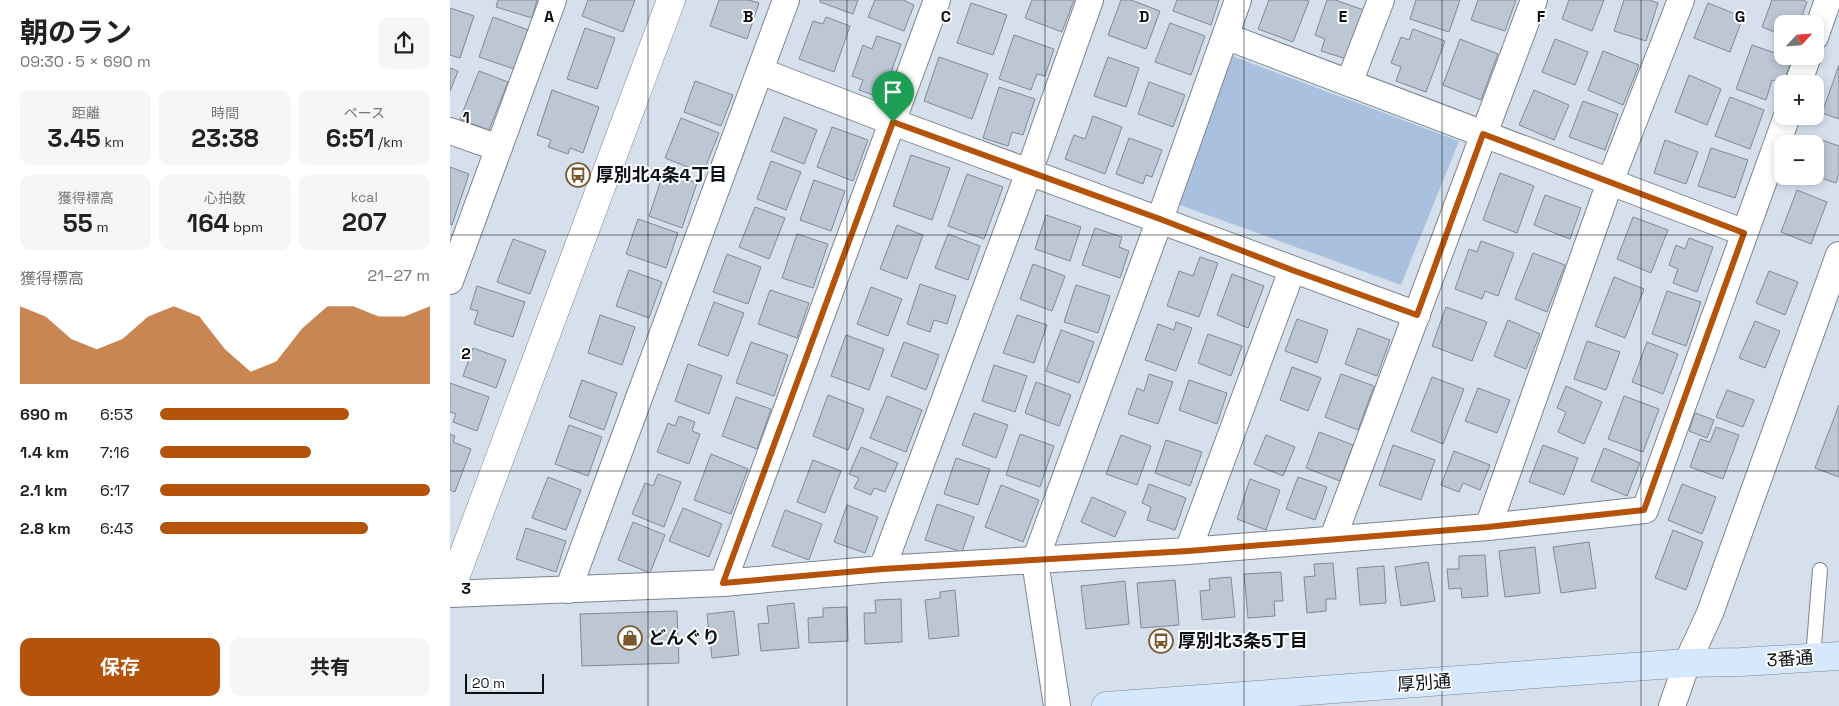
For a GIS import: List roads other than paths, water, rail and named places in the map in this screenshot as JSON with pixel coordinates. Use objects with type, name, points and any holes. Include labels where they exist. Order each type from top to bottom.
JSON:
[{"type":"main road","name":"3番通","points":[[1741,662],[1826,657]]},
{"type":"main road","name":"厚別通","points":[[1106,706],[1687,663],[1741,662]]},
{"type":"street","points":[[450,281],[553,0]]},
{"type":"street","points":[[671,0],[450,592],[568,590],[723,583],[882,569],[1188,551],[1488,527],[1644,510],[1784,125]]},
{"type":"street","points":[[568,590],[786,0]]},
{"type":"street","points":[[723,583],[937,0]]},
{"type":"street","points":[[882,569],[1029,172],[1090,0]]},
{"type":"street","points":[[1056,706],[1035,561],[1238,0]]},
{"type":"street","points":[[1349,84],[1382,0]]},
{"type":"street","points":[[1332,538],[1534,0]]},
{"type":"street","points":[[1488,527],[1610,182],[1681,0]]},
{"type":"street","points":[[1823,15],[1828,0]]},
{"type":"street","points":[[1225,36],[1744,233]]},
{"type":"street","points":[[760,71],[893,122],[1417,315]]},
{"type":"street","points":[[450,131],[499,148]]},
{"type":"street","points":[[1672,706],[1687,663],[1710,612],[1839,255]]},
{"type":"street","points":[[1188,551],[1292,270]]},
{"type":"lane","points":[[1820,570],[1826,657]]},
{"type":"place","name":"厚別北4条4丁目","points":[[578,175]]},
{"type":"place","name":"どんぐり","points":[[630,638]]},
{"type":"place","name":"厚別北3条5丁目","points":[[1161,641]]}]
